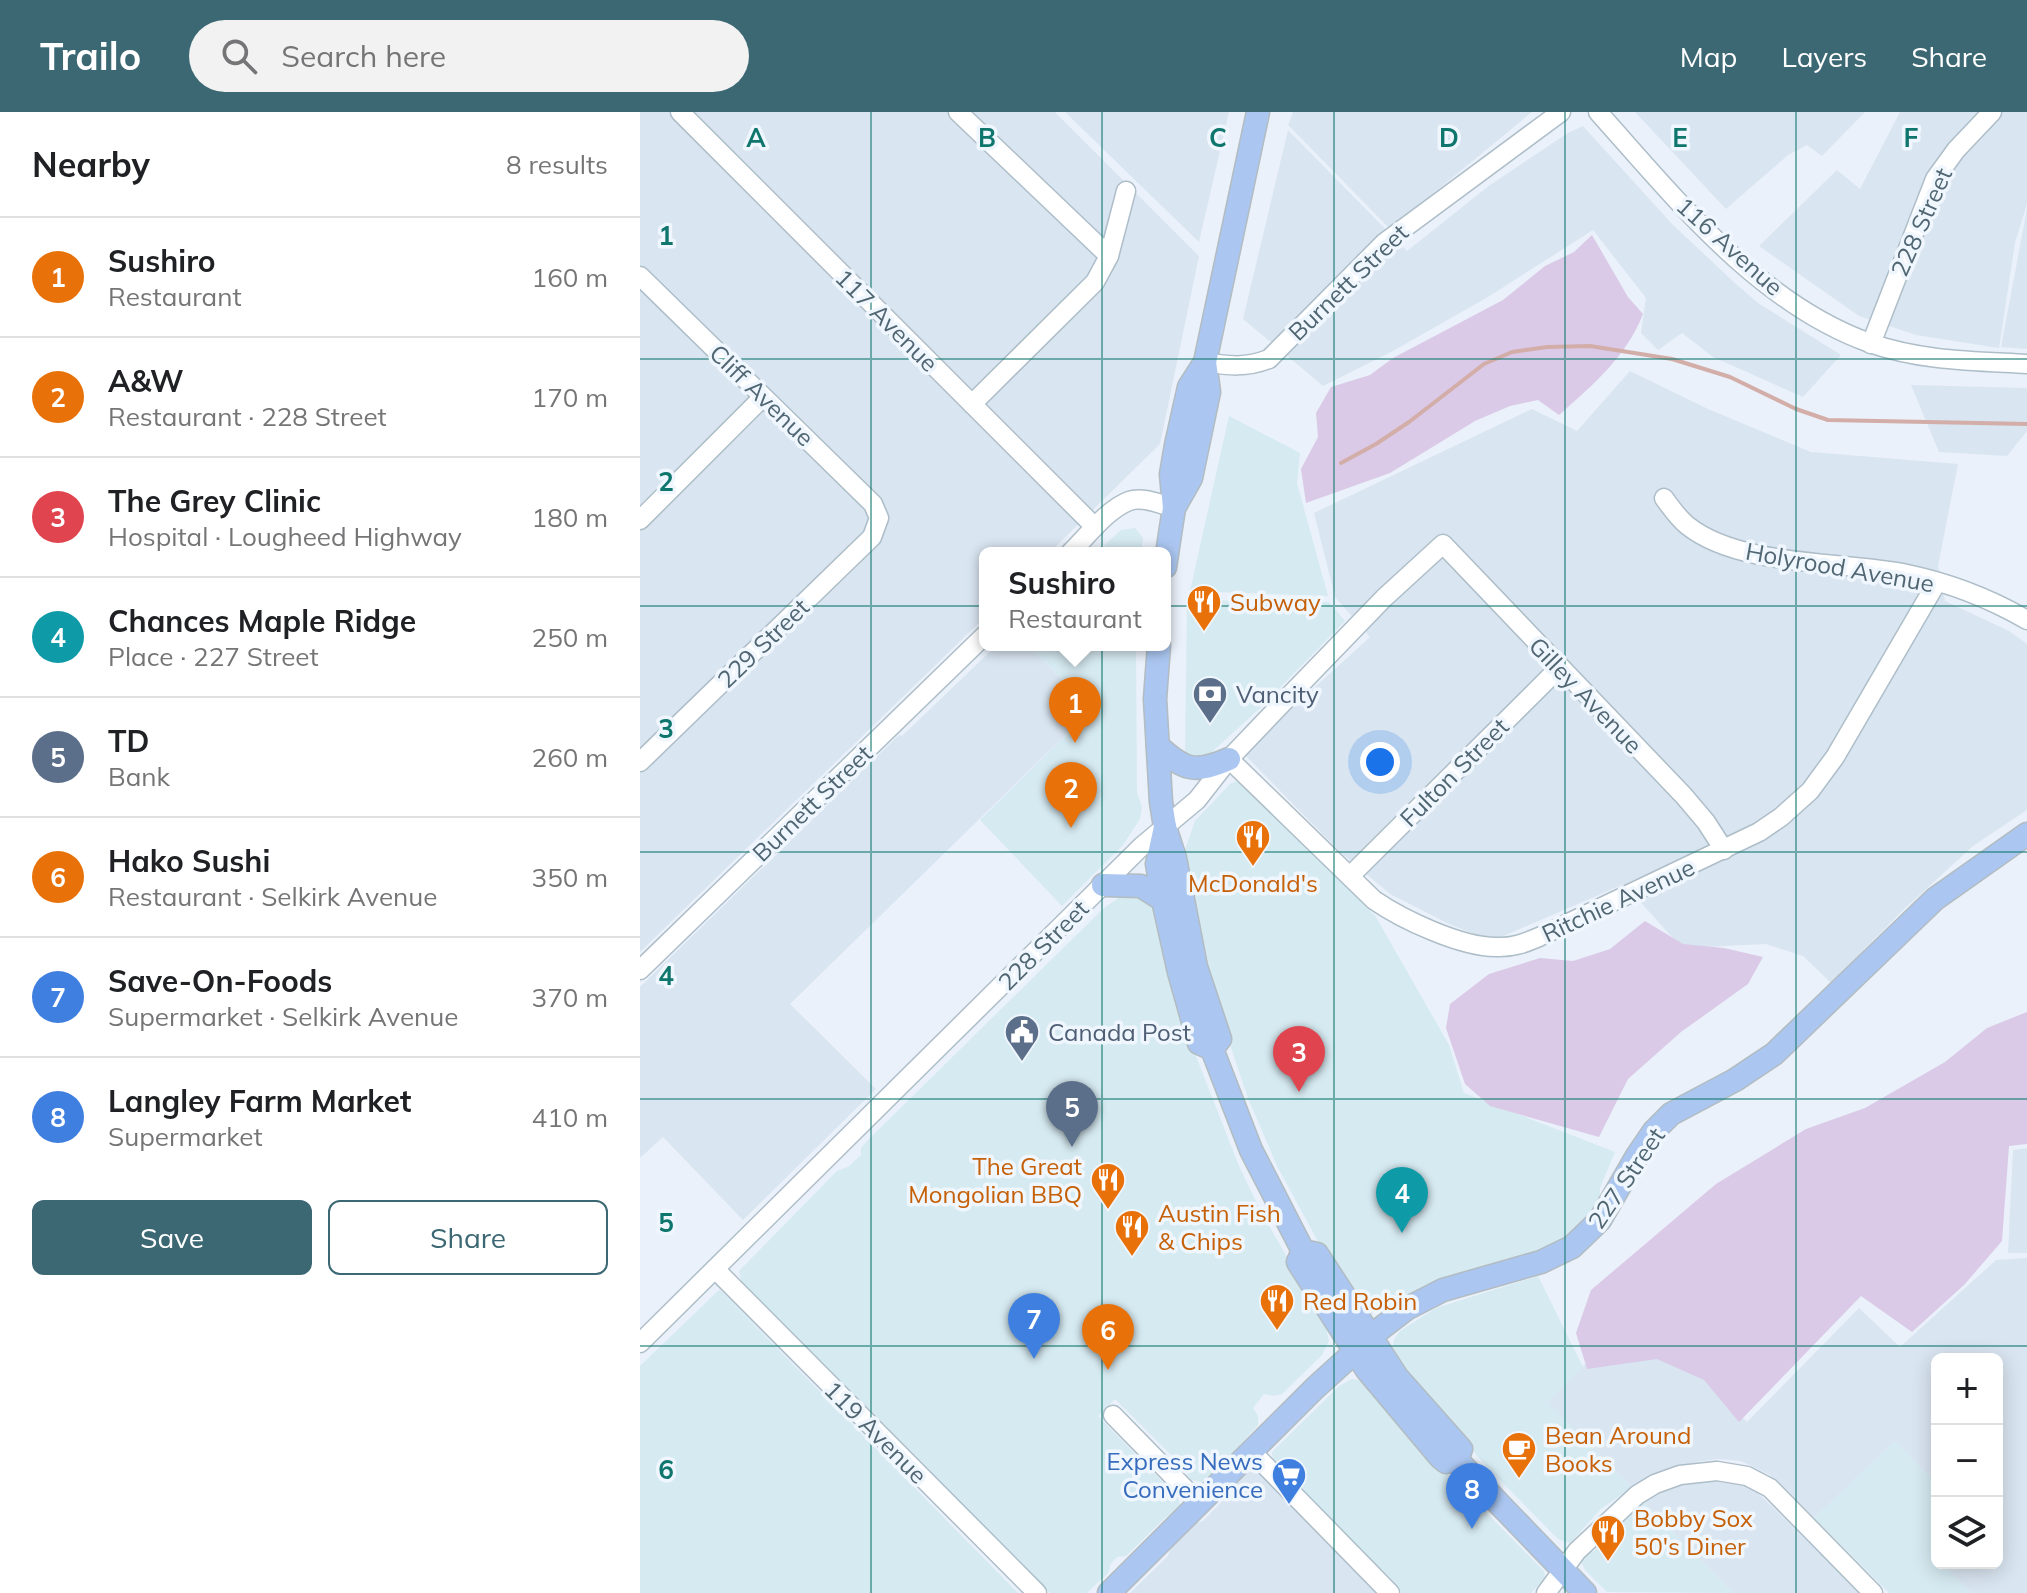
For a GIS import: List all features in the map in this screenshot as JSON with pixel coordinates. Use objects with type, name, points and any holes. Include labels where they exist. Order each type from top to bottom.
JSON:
[{"type":"main road","points":[[1168,547],[1174,508],[1171,474],[1176,445],[1189,387],[1205,362],[1258,112]]},
{"type":"main road","points":[[1159,651],[1155,699],[1158,779],[1165,827],[1175,858],[1202,989],[1220,1039],[1212,1049]]},
{"type":"main road","points":[[1158,746],[1176,762],[1189,768],[1209,768],[1229,759]]},
{"type":"main road","points":[[1165,827],[1157,864],[1175,957],[1199,1043],[1212,1049],[1251,1150],[1303,1251],[1298,1262],[1362,1344],[1382,1389],[1440,1457],[1446,1462],[1457,1460],[1585,1593]]},
{"type":"main road","name":"227 Street","points":[[1109,1593],[1362,1344],[1406,1309],[1443,1290],[1541,1262],[1572,1247],[1600,1220],[1637,1156],[1654,1131],[1671,1114],[1735,1080],[1774,1054],[1935,899],[2027,834]]},
{"type":"main road","points":[[1103,885],[1141,886],[1163,900]]},
{"type":"street","points":[[958,112],[1109,256]]},
{"type":"street","name":"Burnett Street","points":[[1205,362],[1233,367],[1252,366],[1269,359],[1384,243],[1561,112]]},
{"type":"street","name":"116 Avenue","points":[[1598,112],[1684,207],[1745,266],[1808,312],[1871,344],[1934,359],[2027,364]]},
{"type":"street","name":"228 Street","points":[[1871,344],[1935,179],[1956,150],[1992,112]]},
{"type":"street","name":"117 Avenue","points":[[688,115],[1095,527]]},
{"type":"street","points":[[972,404],[1095,282],[1109,256],[1126,191]]},
{"type":"street","name":"Cliff Avenue","points":[[642,281],[873,504],[879,518]]},
{"type":"street","points":[[640,520],[763,397]]},
{"type":"street","name":"Holyrood Avenue","points":[[1664,498],[1688,526],[1735,549],[1897,572],[1976,594],[2027,620]]},
{"type":"street","points":[[1076,547],[1113,511],[1133,500],[1174,508]]},
{"type":"street","name":"229 Street","points":[[640,762],[872,537],[879,518]]},
{"type":"street","name":"228 Street","points":[[640,1343],[1142,846],[1197,800],[1229,759],[1384,598],[1443,544]]},
{"type":"street","name":"Gilley Avenue","points":[[1443,544],[1697,809],[1724,850]]},
{"type":"street","name":"Ritchie Avenue","points":[[1229,759],[1387,909],[1474,944],[1514,946],[1547,934],[1770,826],[1819,781],[1937,582]]},
{"type":"street","name":"Burnett Street","points":[[640,970],[979,641]]},
{"type":"street","name":"Fulton Street","points":[[1350,876],[1559,668]]},
{"type":"street","name":"119 Avenue","points":[[715,1269],[1037,1593]]},
{"type":"street","points":[[1113,1415],[1200,1504]]},
{"type":"street","points":[[1251,1451],[1390,1593]]},
{"type":"street","points":[[1546,1593],[1577,1551],[1637,1495],[1655,1484],[1694,1472],[1717,1471],[1747,1476],[1770,1488],[1873,1593]]},
{"type":"shaded area","points":[[640,112],[1055,112],[1199,256],[1160,444],[1055,547],[979,547],[979,623],[640,952]]},
{"type":"shaded area","points":[[1065,112],[1229,112],[1199,242]]},
{"type":"shaded area","points":[[1293,112],[1532,112],[1390,229],[1288,125]]},
{"type":"shaded area","points":[[1635,112],[1865,112],[1822,156],[1807,145],[1788,155],[1726,209]]},
{"type":"shaded area","points":[[1900,112],[2027,112],[2027,204],[2015,243],[1999,348],[1916,335],[1859,316],[1759,246],[1837,170],[1860,189]]},
{"type":"shaded area","points":[[1583,126],[1673,225],[1735,283],[1758,303],[1841,355],[1803,397],[1713,357],[1682,333],[1658,350],[1641,333],[1646,298],[1593,230],[1488,297],[1393,351],[1323,386],[1243,319],[1288,130],[1407,251],[1490,185]]},
{"type":"shaded area","points":[[2027,209],[2027,349],[2001,347]]},
{"type":"shaded area","points":[[1592,235],[1628,297],[1643,314],[1618,357],[1584,393],[1559,415],[1538,400],[1510,406],[1475,421],[1390,473],[1306,503],[1301,469],[1318,437],[1316,413],[1331,387],[1370,375],[1393,358],[1503,300],[1545,266],[1574,252]]},
{"type":"shaded area","points":[[1630,371],[1708,409],[1811,452],[1958,464],[1938,566],[1945,601],[2009,631],[2027,644],[2027,810],[1973,846],[1901,912],[1831,983],[1803,956],[1766,944],[1682,948],[1624,884],[1492,941],[1449,924],[1390,894],[1339,851],[1246,756],[1246,750],[1370,637],[1335,597],[1314,513],[1532,409],[1577,431]]},
{"type":"shaded area","points":[[1911,385],[2027,388],[2027,431],[2007,456],[1939,452]]},
{"type":"shaded area","points":[[1229,416],[1300,453],[1297,483],[1328,596],[1190,591]]},
{"type":"shaded area","points":[[1135,528],[1143,538],[1142,547],[1103,547],[1121,530]]},
{"type":"shaded area","points":[[1187,600],[1329,602],[1345,621],[1259,709],[1202,761],[1185,752]]},
{"type":"shaded area","points":[[991,651],[1034,651],[1092,709],[790,1004],[876,1089],[743,1220],[663,1137],[640,1158],[640,987],[899,735],[902,736]]},
{"type":"shaded area","points":[[1034,651],[1136,651],[1140,819],[1123,845],[1062,906],[980,820],[1092,709]]},
{"type":"shaded area","points":[[1239,780],[1376,917],[1449,1045],[1464,1093],[1615,1152],[1600,1188],[1600,1204],[1571,1234],[1546,1248],[1433,1282],[1372,1314],[1368,1314],[1334,1271],[1277,1166],[1248,1098],[1215,1001],[1183,855],[1195,821],[1230,784]]},
{"type":"shaded area","points":[[1134,892],[1151,903],[1158,917],[1192,1046],[1239,1166],[1262,1214],[1324,1320],[1329,1341],[1322,1355],[1282,1394],[1264,1394],[1253,1408],[1258,1416],[1258,1425],[1203,1482],[1191,1480],[1183,1467],[1115,1399],[1098,1416],[1177,1493],[1180,1505],[1126,1556],[1117,1557],[1110,1565],[1109,1572],[1087,1593],[1050,1593],[742,1285],[739,1271],[837,1171],[848,1167],[861,1155],[861,1148],[869,1139],[1104,908],[1121,896]]},
{"type":"shaded area","points":[[1645,921],[1683,944],[1724,948],[1763,957],[1748,984],[1681,1032],[1628,1079],[1599,1137],[1490,1106],[1465,1084],[1446,1028],[1450,1004],[1489,974],[1540,958],[1573,961],[1610,949]]},
{"type":"shaded area","points":[[2027,1012],[2027,1144],[2009,1146],[2002,1241],[1964,1285],[1912,1332],[1861,1296],[1739,1422],[1704,1380],[1657,1359],[1587,1369],[1576,1333],[1591,1290],[1716,1184],[1806,1129],[1865,1108],[1945,1062],[1987,1028]]},
{"type":"shaded area","points":[[2027,1148],[2027,1253],[2008,1253],[2013,1150]]},
{"type":"shaded area","points":[[2027,1258],[2027,1593],[1971,1593],[1948,1569],[2003,1569],[2003,1353],[1931,1353],[1931,1478],[1895,1441],[1814,1518],[1770,1475],[1741,1461],[1717,1459],[1697,1462],[1664,1472],[1632,1487],[1547,1403],[1636,1313],[1747,1422],[1859,1308],[1900,1347],[1996,1260]]},
{"type":"shaded area","points":[[1538,1276],[1583,1367],[1548,1403],[1632,1487],[1601,1509],[1570,1543],[1558,1539],[1486,1466],[1399,1365],[1392,1351],[1394,1339],[1400,1331],[1436,1308]]},
{"type":"shaded area","points":[[719,1290],[1018,1593],[640,1593],[640,1366]]},
{"type":"shaded area","points":[[1352,1379],[1364,1381],[1431,1457],[1544,1571],[1545,1578],[1531,1593],[1402,1593],[1273,1462],[1272,1452],[1339,1386]]},
{"type":"shaded area","points":[[1895,1441],[1931,1478],[1931,1569],[1948,1569],[1971,1593],[1889,1593],[1814,1518]]},
{"type":"shaded area","points":[[1259,1472],[1381,1593],[1130,1593],[1168,1556],[1171,1547],[1194,1524],[1203,1521],[1234,1489],[1242,1475]]},
{"type":"shaded area","points":[[1710,1481],[1743,1485],[1758,1493],[1861,1593],[1733,1593],[1644,1502],[1674,1486]]},
{"type":"shaded area","points":[[1644,1502],[1733,1593],[1607,1592],[1585,1570],[1581,1561],[1585,1555],[1594,1551]]},
{"type":"waterway","points":[[1341,463],[1409,422],[1484,364],[1512,352],[1547,347],[1590,346],[1672,359],[1730,377],[1796,409],[1828,420],[2027,424]]},
{"type":"place","name":"Subway","points":[[1204,633]]},
{"type":"place","name":"Vancity","points":[[1210,725]]},
{"type":"place","name":"Sushiro","points":[[1075,743]]},
{"type":"place","name":"A&W","points":[[1071,828]]},
{"type":"place","name":"McDonald's","points":[[1253,868]]},
{"type":"place","name":"Canada Post","points":[[1022,1063]]},
{"type":"place","name":"The Grey Clinic","points":[[1299,1092]]},
{"type":"place","name":"TD","points":[[1072,1147]]},
{"type":"place","name":"The Great Mongolian BBQ","points":[[1108,1211]]},
{"type":"place","name":"Chances Maple Ridge","points":[[1402,1233]]},
{"type":"place","name":"Austin Fish & Chips","points":[[1132,1258]]},
{"type":"place","name":"Red Robin","points":[[1277,1332]]},
{"type":"place","name":"Save-On-Foods","points":[[1034,1359]]},
{"type":"place","name":"Hako Sushi","points":[[1108,1370]]},
{"type":"place","name":"Bean Around Books","points":[[1519,1480]]},
{"type":"place","name":"Express News Convenience","points":[[1289,1506]]},
{"type":"place","name":"Langley Farm Market","points":[[1472,1529]]},
{"type":"place","name":"Bobby Sox 50's Diner","points":[[1608,1563]]}]
